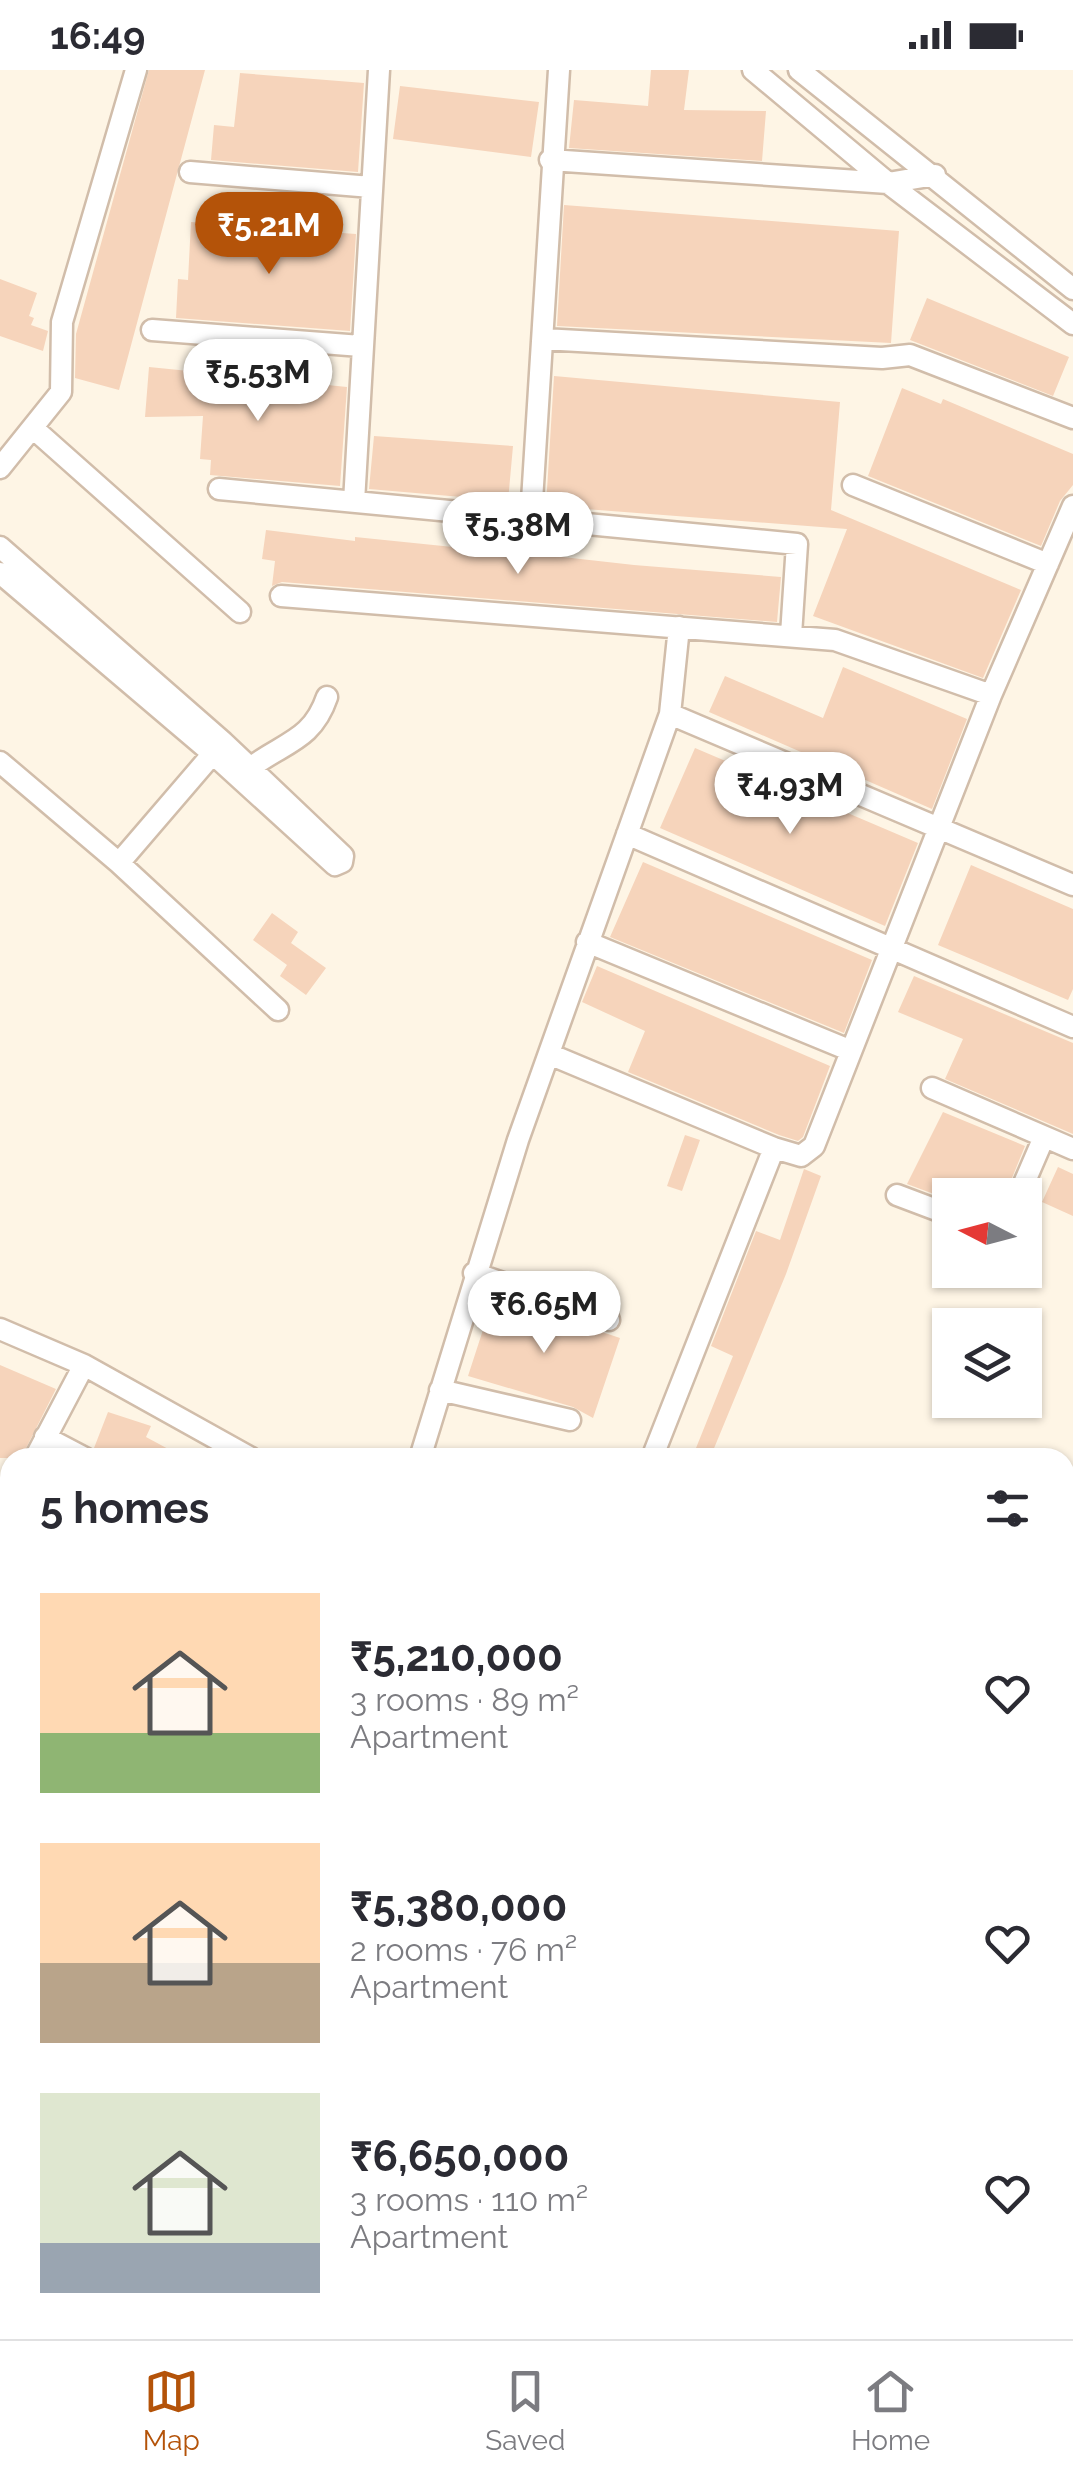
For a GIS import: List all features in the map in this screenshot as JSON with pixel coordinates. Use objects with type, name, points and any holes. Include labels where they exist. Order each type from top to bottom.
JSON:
[{"type":"street","points":[[0,468],[62,392],[62,322],[136,70]]},
{"type":"street","points":[[354,502],[378,70]]},
{"type":"street","points":[[531,516],[550,160],[560,70]]},
{"type":"street","points":[[753,70],[888,183],[1073,324]]},
{"type":"street","points":[[799,70],[1073,288]]},
{"type":"street","points":[[550,160],[888,183],[934,175]]},
{"type":"street","points":[[190,172],[371,187]]},
{"type":"street","points":[[152,330],[361,346]]},
{"type":"street","points":[[543,339],[882,358],[910,355],[1073,418]]},
{"type":"street","points":[[34,429],[240,612]]},
{"type":"street","points":[[853,485],[1048,564]]},
{"type":"street","points":[[220,489],[797,544],[791,635]]},
{"type":"street","points":[[550,1054],[774,1148],[801,1156],[814,1146],[990,695],[1073,506]]},
{"type":"street","points":[[0,548],[218,748],[336,865],[342,862],[343,856],[250,768],[218,748],[0,573]]},
{"type":"street","points":[[281,596],[835,640],[990,695]]},
{"type":"street","points":[[423,1448],[474,1273],[670,714],[679,627]]},
{"type":"street","points":[[250,768],[285,744],[304,737],[320,719],[327,697]]},
{"type":"street","points":[[670,714],[1073,885]]},
{"type":"street","points":[[119,863],[218,748]]},
{"type":"street","points":[[0,762],[119,863],[278,1010]]},
{"type":"street","points":[[628,834],[1073,1027]]},
{"type":"street","points":[[587,942],[849,1050]]},
{"type":"street","points":[[932,1088],[1073,1150]]},
{"type":"street","points":[[1026,1178],[1044,1137]]},
{"type":"street","points":[[656,1448],[774,1148]]},
{"type":"street","points":[[896,1195],[932,1208]]},
{"type":"street","points":[[474,1273],[609,1320]]},
{"type":"street","points":[[3,1336],[84,1366],[233,1448]]},
{"type":"street","points":[[40,1448],[84,1366]]},
{"type":"street","points":[[440,1390],[570,1420]]},
{"type":"street","points":[[46,1437],[66,1448]]},
{"type":"building","points":[[149,70],[205,70],[119,390],[75,378],[76,334]]},
{"type":"building","points":[[651,70],[689,70],[684,110],[766,111],[762,161],[569,148],[574,100],[648,106]]},
{"type":"building","points":[[240,73],[364,83],[358,172],[211,160],[214,125],[234,127]]},
{"type":"building","points":[[400,86],[539,102],[531,157],[393,139]]},
{"type":"building","points":[[564,205],[899,231],[891,343],[557,326]]},
{"type":"building","points":[[191,222],[356,234],[350,331],[176,318],[178,279],[188,280]]},
{"type":"building","points":[[0,279],[37,293],[29,316],[34,318],[31,325],[48,331],[43,351],[0,336]]},
{"type":"building","points":[[927,298],[1069,357],[1053,396],[910,340]]},
{"type":"building","points":[[149,367],[347,387],[340,486],[210,475],[211,460],[200,459],[203,416],[145,417]]},
{"type":"building","points":[[554,376],[840,402],[831,510],[1021,590],[983,678],[813,616],[847,529],[546,506]]},
{"type":"building","points":[[902,388],[941,404],[943,399],[1073,454],[1073,485],[1060,501],[1041,546],[868,476]]},
{"type":"building","points":[[374,436],[513,446],[508,501],[369,489]]},
{"type":"building","points":[[266,530],[355,541],[355,537],[492,551],[492,546],[536,550],[536,554],[634,565],[781,577],[777,622],[282,582],[272,586],[275,561],[262,559]]},
{"type":"building","points":[[843,667],[967,719],[932,809],[709,712],[725,676],[823,718]]},
{"type":"building","points":[[695,748],[918,843],[885,926],[660,828]]},
{"type":"building","points":[[643,862],[872,960],[844,1033],[610,937]]},
{"type":"building","points":[[971,865],[1073,909],[1073,989],[1068,1000],[938,945]]},
{"type":"building","points":[[272,913],[298,932],[291,943],[326,968],[306,995],[280,976],[287,965],[253,940]]},
{"type":"building","points":[[597,966],[830,1066],[803,1137],[798,1141],[779,1135],[628,1072],[645,1031],[582,1002]]},
{"type":"building","points":[[914,976],[1073,1043],[1073,1134],[945,1079],[963,1039],[898,1012]]},
{"type":"building","points":[[943,1112],[1025,1146],[1012,1178],[932,1178],[932,1193],[907,1184]]},
{"type":"building","points":[[685,1135],[700,1140],[682,1191],[667,1186]]},
{"type":"building","points":[[1058,1167],[1073,1174],[1073,1216],[1042,1202]]},
{"type":"building","points":[[804,1169],[821,1176],[786,1274],[714,1448],[696,1448],[733,1356],[711,1346],[756,1231],[780,1240]]},
{"type":"building","points":[[494,1296],[620,1338],[593,1418],[573,1407],[468,1376]]},
{"type":"building","points":[[0,1365],[56,1389],[26,1448],[0,1448]]},
{"type":"building","points":[[108,1412],[151,1426],[146,1437],[166,1448],[117,1448],[94,1448]]}]
